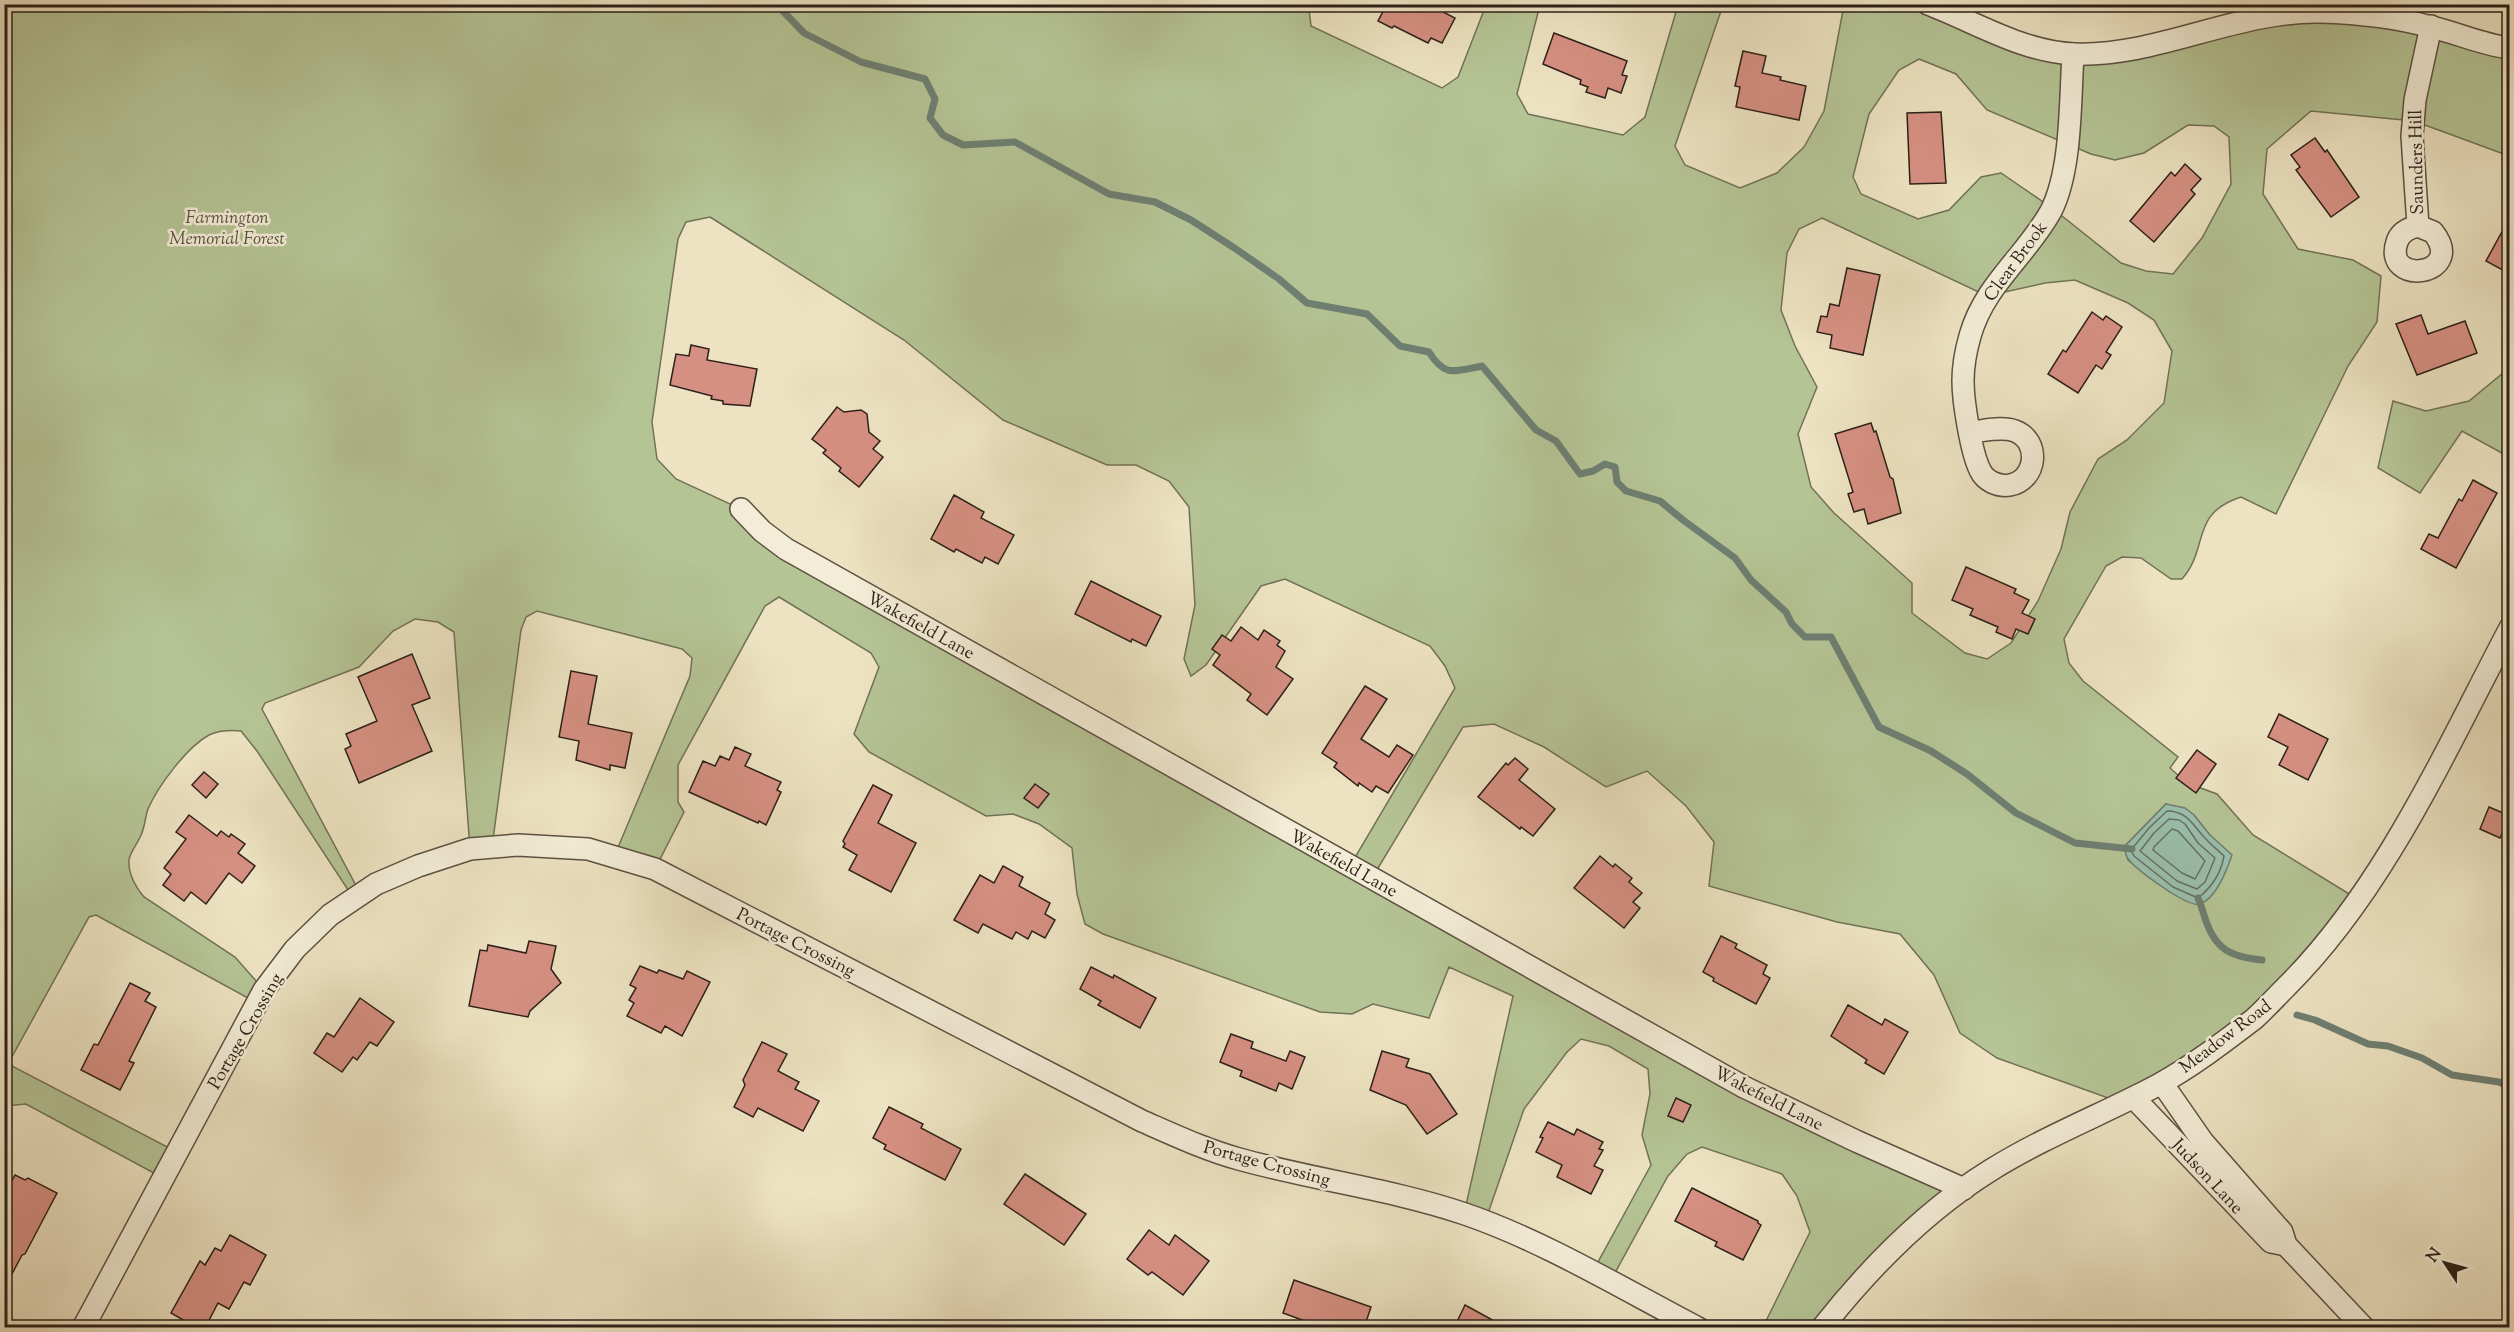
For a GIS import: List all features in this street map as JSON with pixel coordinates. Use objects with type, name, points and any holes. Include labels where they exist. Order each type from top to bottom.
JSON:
[{"type":"street","points":[[1928,4],[2008,38],[2038,48],[2073,54],[2134,49],[2238,22],[2297,13],[2346,14],[2431,26],[2500,47],[2510,66]]},
{"type":"street","name":"Saunders Hill","points":[[2418,226],[2412,136],[2415,100],[2431,26]]},
{"type":"street","name":"Clear Brook","points":[[1970,432],[1963,381],[1970,334],[1987,296],[2038,232],[2052,208],[2065,163],[2073,54]]},
{"type":"street","name":"Wakefield Lane","points":[[741,509],[762,531],[786,549],[1744,1087],[1856,1141],[1964,1189]]},
{"type":"street","name":"Meadow Road","points":[[1822,1328],[1883,1257],[1923,1220],[1964,1189],[1992,1169],[2162,1083],[2256,1017],[2306,967],[2352,910],[2386,858],[2510,628]]},
{"type":"street","name":"Portage Crossing","points":[[83,1328],[264,990],[296,949],[330,915],[376,884],[418,866],[470,849],[518,845],[588,849],[655,869],[1152,1126],[1238,1159],[1419,1200],[1485,1222],[1509,1231],[1698,1328]]},
{"type":"street","name":"Judson Lane","points":[[2162,1083],[2203,1142],[2282,1232],[2286,1245],[2364,1328]]},
{"type":"street","name":"Judson Lane","points":[[2134,1098],[2271,1242],[2286,1245]]},
{"type":"green space","name":"Farmington Memorial Forest","points":[[4,5],[1311,5],[1309,9],[1311,26],[1442,88],[1458,77],[1486,5],[1540,5],[1517,94],[1528,114],[1623,135],[1645,117],[1678,5],[1723,5],[1675,146],[1685,165],[1740,188],[1777,173],[1804,147],[1824,111],[1844,5],[1928,5],[2073,54],[2317,12],[2509,48],[2509,156],[2414,121],[2311,111],[2267,149],[2263,194],[2298,249],[2353,260],[2381,276],[2377,322],[2348,366],[2276,514],[2241,497],[2225,504],[2214,512],[2207,522],[2196,555],[2182,579],[2171,579],[2141,558],[2122,557],[2106,566],[2064,639],[2069,663],[2083,681],[2178,757],[2170,768],[2187,783],[2217,794],[2253,835],[2359,900],[2256,1017],[2122,1103],[1997,1058],[1960,1033],[1934,975],[1900,934],[1837,922],[1709,886],[1714,842],[1686,806],[1647,771],[1606,787],[1544,747],[1494,724],[1463,727],[1372,878],[1744,1087],[1964,1189],[1822,1327],[1763,1327],[1810,1232],[1797,1196],[1782,1174],[1702,1147],[1687,1154],[1668,1176],[1610,1282],[1592,1273],[1651,1165],[1642,1135],[1650,1094],[1648,1069],[1609,1046],[1581,1039],[1567,1052],[1524,1109],[1485,1222],[1464,1214],[1513,996],[1449,967],[1429,1018],[1373,1004],[1352,1014],[1320,1012],[1103,934],[1085,924],[1077,894],[1072,848],[1039,824],[1013,814],[986,816],[869,752],[854,734],[879,667],[871,653],[779,597],[765,606],[678,765],[678,802],[684,812],[655,869],[614,857],[690,676],[692,658],[682,649],[537,611],[526,617],[521,630],[492,847],[470,849],[454,632],[438,622],[415,619],[393,631],[359,667],[265,703],[262,709],[361,895],[354,899],[257,751],[241,731],[217,732],[209,735],[183,758],[153,800],[130,857],[129,865],[135,884],[144,897],[235,957],[264,990],[257,1003],[96,915],[89,917],[8,1064],[177,1152],[163,1178],[26,1104],[5,1106]],"holes":[[[1919,59],[1956,74],[1987,110],[2091,154],[2115,160],[2144,153],[2188,125],[2214,126],[2229,137],[2231,184],[2202,238],[2173,274],[2146,271],[2121,263],[2052,208],[2001,173],[1981,177],[1949,210],[1918,219],[1861,194],[1853,177],[1869,114],[1899,70]],[[710,217],[904,340],[1003,420],[1107,465],[1136,465],[1169,481],[1189,507],[1195,605],[1184,659],[1191,676],[1206,665],[1261,586],[1285,579],[1430,646],[1445,666],[1455,688],[1350,866],[762,531],[741,509],[676,479],[657,459],[652,422],[678,239],[686,222]],[[1822,218],[1987,296],[2045,283],[2075,280],[2128,303],[2154,320],[2172,351],[2164,403],[2127,440],[2098,459],[2070,512],[2061,549],[2038,601],[2011,643],[1987,659],[1965,653],[1912,613],[1912,583],[1834,513],[1811,487],[1798,434],[1817,387],[1795,346],[1781,310],[1787,253],[1799,229]],[[2166,804],[2194,815],[2209,834],[2170,892],[2128,860],[2124,847]]]},
{"type":"green space","points":[[2509,368],[2509,457],[2462,431],[2420,493],[2378,468],[2393,401],[2426,411],[2469,401]]},
{"type":"water","points":[[2166,804],[2185,808],[2232,855],[2216,890],[2211,897],[2199,904],[2193,904],[2163,887],[2134,865],[2126,854],[2124,847]]},
{"type":"building","points":[[1387,4],[1447,4],[1443,12],[1455,18],[1442,43],[1431,38],[1428,43],[1394,26],[1392,28],[1378,21]]},
{"type":"building","points":[[1554,33],[1627,61],[1622,75],[1627,76],[1621,93],[1608,88],[1605,98],[1586,92],[1588,87],[1580,84],[1581,80],[1543,64]]},
{"type":"building","points":[[1743,51],[1766,56],[1762,73],[1806,86],[1799,120],[1736,107],[1740,87],[1735,86]]},
{"type":"building","points":[[1941,112],[1946,183],[1910,184],[1907,113]]},
{"type":"building","points":[[2315,138],[2325,152],[2327,150],[2359,197],[2331,217],[2296,170],[2300,167],[2291,155]]},
{"type":"building","points":[[2185,164],[2201,179],[2191,190],[2195,194],[2154,242],[2130,221],[2171,172],[2175,176]]},
{"type":"building","points":[[2510,217],[2510,274],[2486,261]]},
{"type":"building","points":[[1847,268],[1880,275],[1863,355],[1830,348],[1832,335],[1817,332],[1821,316],[1827,317],[1830,304],[1839,306]]},
{"type":"building","points":[[2092,312],[2103,320],[2106,316],[2122,327],[2106,352],[2111,355],[2102,369],[2096,365],[2078,393],[2048,374],[2063,350],[2066,352]]},
{"type":"building","points":[[2421,315],[2428,334],[2465,321],[2477,353],[2417,375],[2396,324]]},
{"type":"building","points":[[691,345],[709,349],[707,360],[757,369],[750,406],[723,404],[723,401],[711,399],[712,396],[670,385],[676,354],[689,356]]},
{"type":"building","points":[[837,407],[844,412],[861,410],[867,414],[869,432],[880,441],[873,449],[883,457],[859,487],[839,471],[841,468],[823,453],[826,450],[812,439]]},
{"type":"building","points":[[1871,423],[1874,432],[1876,431],[1890,477],[1893,479],[1901,513],[1868,524],[1864,509],[1854,512],[1848,494],[1853,492],[1835,434]]},
{"type":"building","points":[[2473,480],[2497,493],[2456,568],[2421,549],[2429,534],[2438,538],[2459,499],[2462,501]]},
{"type":"building","points":[[954,495],[984,512],[981,518],[1014,535],[998,564],[985,557],[982,563],[956,549],[954,552],[931,539]]},
{"type":"building","points":[[1966,567],[2016,589],[2014,593],[2029,600],[2022,613],[2035,619],[2028,634],[2016,629],[2012,639],[1996,632],[1998,627],[1970,615],[1973,609],[1952,600]]},
{"type":"building","points":[[1091,581],[1161,616],[1146,646],[1132,639],[1131,642],[1075,614]]},
{"type":"building","points":[[1241,627],[1258,640],[1264,630],[1280,641],[1277,645],[1285,651],[1276,667],[1293,679],[1267,715],[1247,700],[1251,694],[1213,665],[1220,655],[1212,649],[1222,635],[1231,641]]},
{"type":"building","points":[[412,654],[430,698],[412,705],[432,751],[359,783],[345,749],[351,746],[346,734],[377,721],[358,677]]},
{"type":"building","points":[[571,671],[597,676],[588,724],[632,733],[625,768],[610,765],[610,770],[576,760],[579,741],[559,737]]},
{"type":"building","points":[[1365,686],[1387,699],[1361,739],[1389,757],[1397,745],[1413,755],[1388,793],[1376,786],[1372,792],[1359,783],[1358,786],[1334,767],[1337,763],[1322,753]]},
{"type":"building","points":[[2279,714],[2328,739],[2308,780],[2279,765],[2288,747],[2268,737]]},
{"type":"building","points":[[735,747],[751,754],[745,766],[781,782],[777,790],[781,792],[766,825],[689,792],[703,761],[715,766],[720,756],[729,760]]},
{"type":"building","points":[[2197,750],[2216,764],[2196,793],[2176,778]]},
{"type":"building","points":[[1515,758],[1528,769],[1519,780],[1555,809],[1533,836],[1521,827],[1520,829],[1478,797],[1506,763],[1508,765]]},
{"type":"building","points":[[204,772],[218,784],[206,798],[192,785]]},
{"type":"building","points":[[1035,784],[1049,794],[1038,808],[1024,798]]},
{"type":"building","points":[[873,785],[892,795],[878,823],[916,843],[891,892],[849,870],[857,855],[843,847],[845,844],[843,841]]},
{"type":"building","points":[[2489,807],[2510,816],[2500,838],[2480,829]]},
{"type":"building","points":[[189,815],[217,836],[221,831],[229,837],[231,834],[245,844],[238,853],[255,866],[242,883],[229,873],[206,904],[191,892],[184,901],[163,885],[171,874],[164,868],[186,839],[176,832]]},
{"type":"building","points":[[1600,856],[1613,867],[1615,864],[1632,878],[1629,882],[1642,893],[1633,902],[1640,908],[1624,928],[1574,888]]},
{"type":"building","points":[[1003,866],[1023,877],[1019,886],[1050,903],[1045,914],[1055,920],[1045,938],[1032,931],[1028,939],[1016,932],[1012,939],[983,924],[978,933],[954,920],[980,875],[994,883]]},
{"type":"building","points":[[1721,936],[1737,944],[1735,948],[1767,965],[1763,974],[1770,978],[1756,1004],[1713,981],[1714,978],[1703,972]]},
{"type":"building","points":[[529,941],[556,946],[551,969],[561,983],[530,1011],[528,1017],[469,1006],[480,950],[487,951],[488,945],[526,953]]},
{"type":"building","points":[[640,966],[683,979],[687,971],[710,982],[682,1036],[665,1026],[661,1033],[627,1016],[634,1003],[629,1000],[636,988],[630,985]]},
{"type":"building","points":[[1091,967],[1113,978],[1114,975],[1156,998],[1140,1028],[1098,1005],[1101,1001],[1080,989]]},
{"type":"building","points":[[130,983],[150,993],[145,1001],[156,1007],[129,1061],[134,1063],[120,1090],[81,1070],[94,1044],[98,1045]]},
{"type":"building","points":[[360,998],[394,1022],[377,1046],[370,1042],[357,1060],[353,1057],[342,1072],[314,1053],[327,1033],[334,1037]]},
{"type":"building","points":[[1848,1005],[1882,1025],[1885,1019],[1908,1032],[1884,1074],[1865,1063],[1867,1060],[1831,1036]]},
{"type":"building","points":[[1231,1034],[1253,1042],[1251,1048],[1286,1061],[1290,1051],[1305,1057],[1292,1089],[1279,1083],[1276,1091],[1240,1076],[1242,1071],[1220,1062]]},
{"type":"building","points":[[762,1042],[787,1054],[778,1071],[799,1082],[795,1089],[819,1101],[803,1131],[758,1108],[753,1117],[734,1107],[745,1085],[743,1080]]},
{"type":"building","points":[[1382,1051],[1409,1059],[1406,1067],[1430,1074],[1457,1114],[1427,1134],[1406,1105],[1370,1090]]},
{"type":"building","points":[[1676,1098],[1691,1105],[1683,1122],[1668,1116]]},
{"type":"building","points":[[889,1107],[923,1124],[921,1128],[961,1149],[945,1180],[884,1149],[886,1145],[873,1138]]},
{"type":"building","points":[[1548,1122],[1574,1135],[1577,1129],[1603,1142],[1599,1149],[1603,1150],[1594,1166],[1603,1170],[1591,1194],[1557,1177],[1562,1165],[1536,1152],[1543,1138],[1540,1137]]},
{"type":"building","points":[[1025,1174],[1086,1214],[1064,1245],[1004,1204]]},
{"type":"building","points":[[15,1175],[25,1180],[28,1178],[57,1193],[4,1289],[4,1207],[12,1192],[7,1190]]},
{"type":"building","points":[[1692,1188],[1758,1221],[1761,1225],[1743,1260],[1715,1246],[1717,1242],[1675,1221]]},
{"type":"building","points":[[1149,1230],[1169,1245],[1175,1235],[1209,1261],[1183,1295],[1152,1272],[1148,1275],[1127,1259]]},
{"type":"building","points":[[230,1235],[266,1255],[250,1285],[244,1282],[229,1309],[218,1303],[205,1328],[197,1328],[171,1313],[200,1261],[205,1265],[215,1248],[221,1251]]},
{"type":"building","points":[[1294,1280],[1371,1307],[1364,1328],[1324,1328],[1283,1313]]},
{"type":"building","points":[[1465,1305],[1507,1328],[1454,1328]]},
{"type":"waterway","points":[[776,4],[804,33],[861,62],[925,79],[935,99],[930,118],[943,135],[963,145],[1015,142],[1109,194],[1155,202],[1191,220],[1279,279],[1307,303],[1367,314],[1400,346],[1429,352],[1440,366],[1451,371],[1482,366],[1536,430],[1556,441],[1580,474],[1593,471],[1605,464],[1615,467],[1617,482],[1626,491],[1660,501],[1735,558],[1751,580],[1786,612],[1792,624],[1805,637],[1831,637],[1879,727],[1931,751],[1967,774],[2016,813],[2075,843],[2132,849]]},
{"type":"waterway","points":[[2198,898],[2208,927],[2218,943],[2232,953],[2262,960]]},
{"type":"waterway","points":[[2297,1015],[2315,1020],[2368,1044],[2388,1046],[2422,1058],[2452,1075],[2499,1082],[2510,1087]]}]
